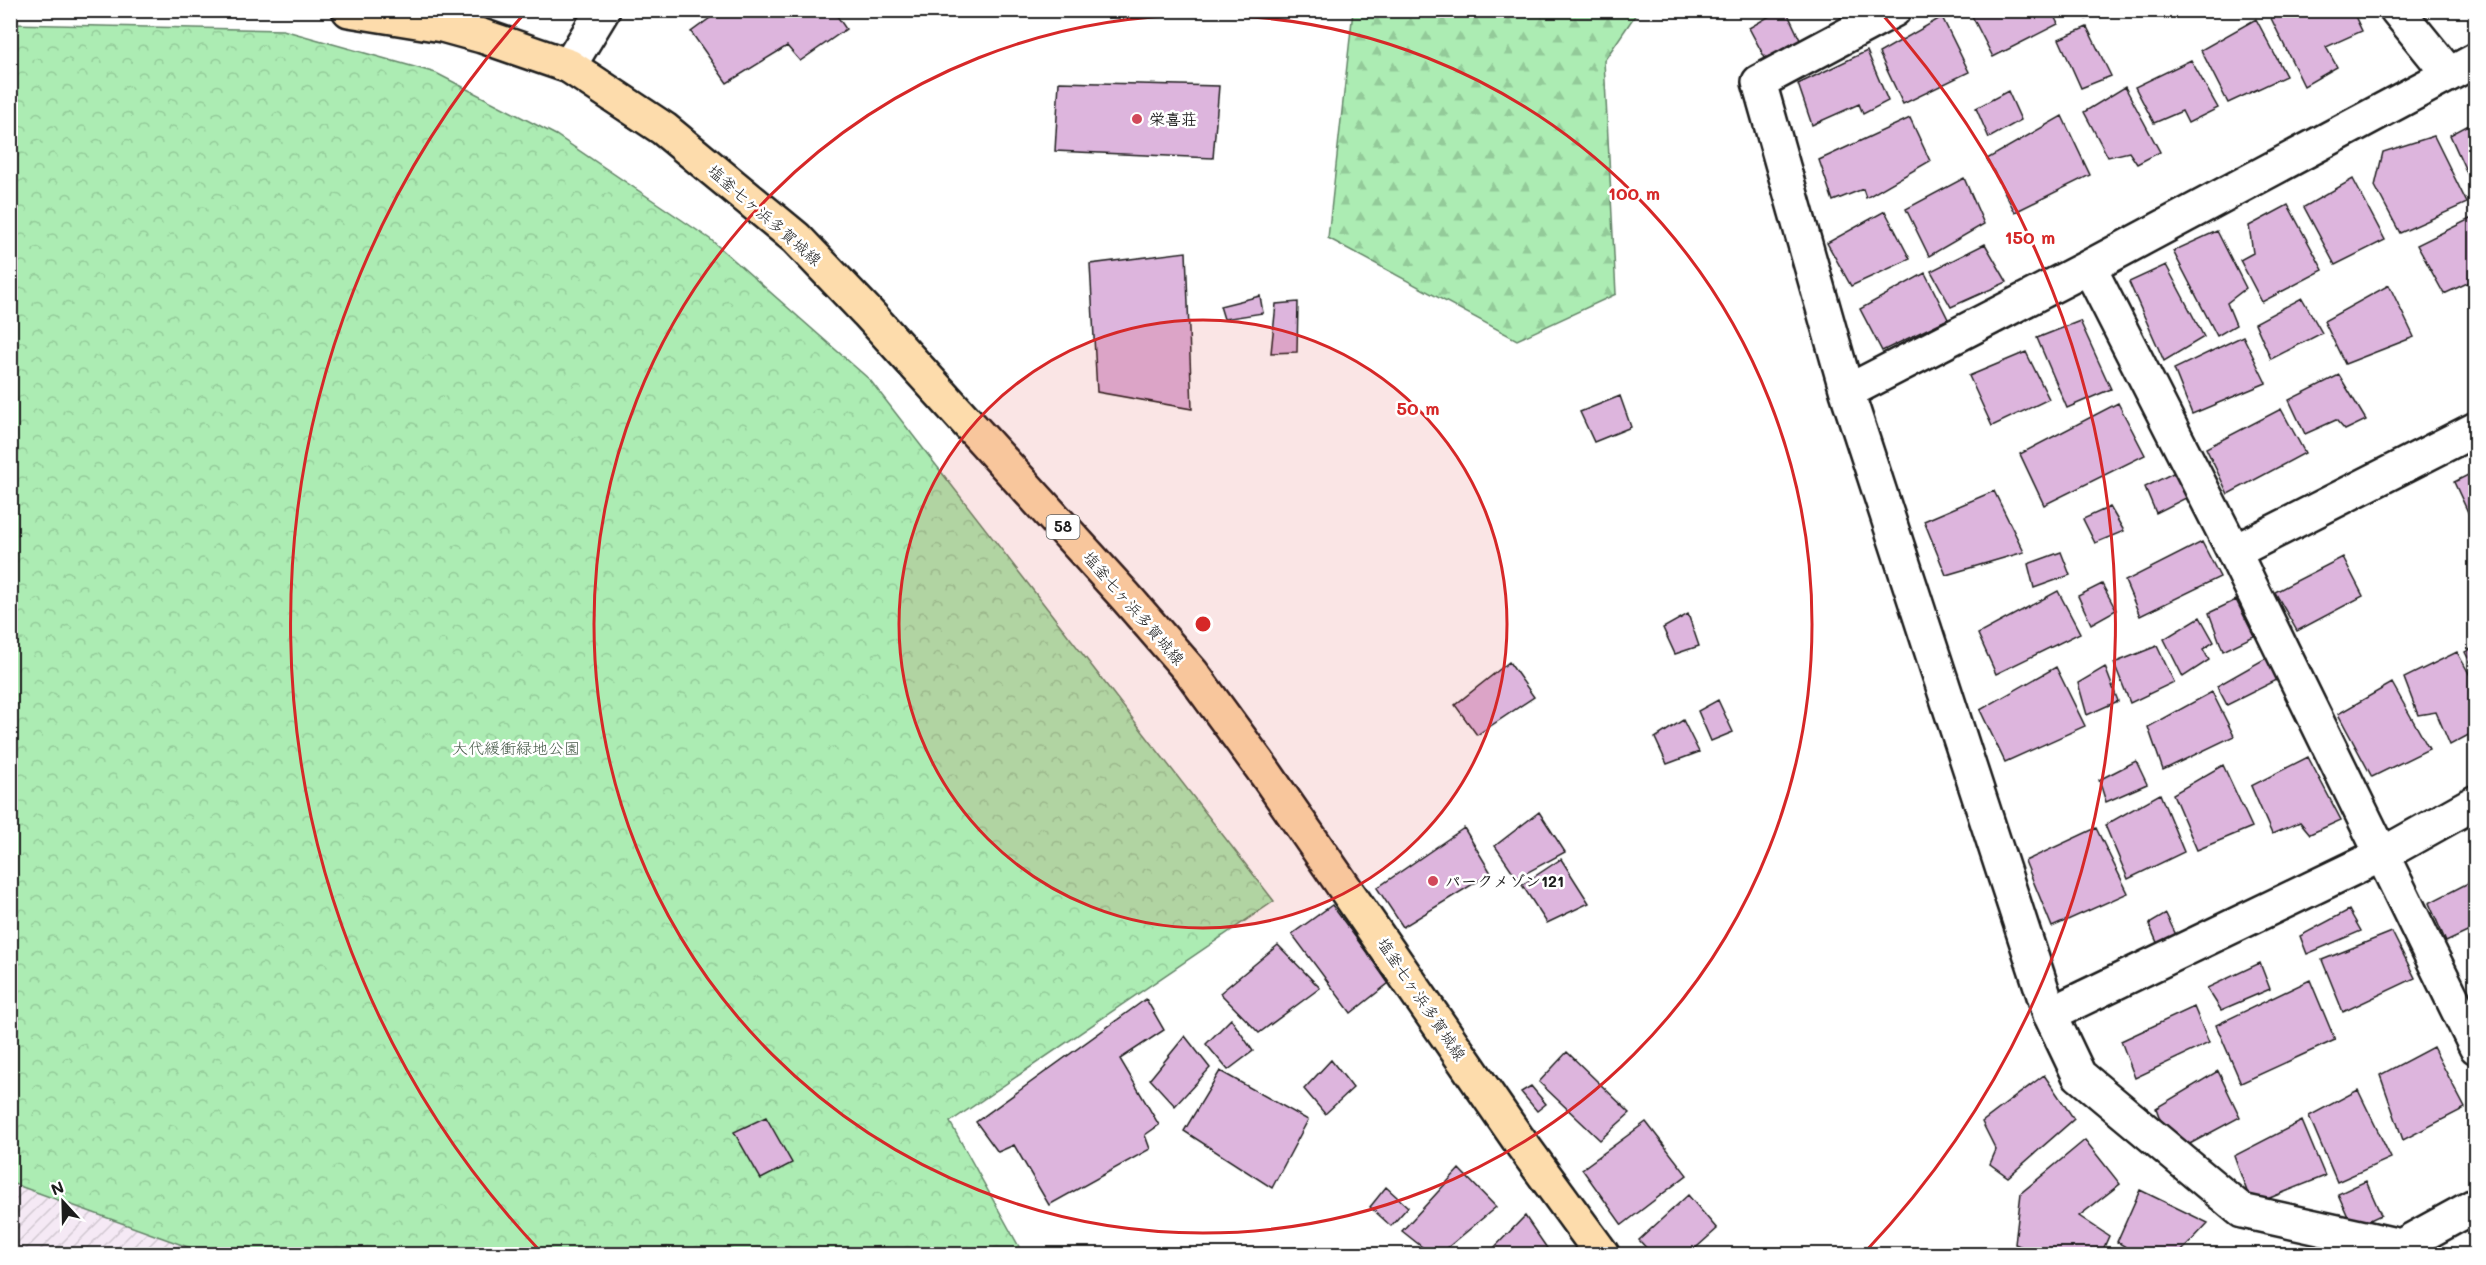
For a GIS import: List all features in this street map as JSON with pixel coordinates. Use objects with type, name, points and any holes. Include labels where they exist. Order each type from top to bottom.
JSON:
[{"type":"main road","name":"塩釜七ヶ浜多賀城線","points":[[349,10],[442,25],[482,36],[569,66],[664,129],[796,238],[867,312],[1192,673],[1266,774],[1518,1139],[1602,1254]]},
{"type":"street","points":[[569,66],[603,10]]},
{"type":"street","points":[[1894,10],[1759,82],[1846,392],[2050,1014],[2079,1075],[2242,1211],[2401,1246],[2475,1204]]},
{"type":"street","points":[[1846,392],[2090,267],[2462,67],[2397,10]]},
{"type":"street","points":[[2090,267],[2234,552],[2475,1047]]},
{"type":"street","points":[[2234,552],[2475,429]]},
{"type":"street","points":[[2050,1014],[2383,855],[2475,802]]},
{"type":"shaded area","points":[[11,1183],[207,1254],[11,1254]]},
{"type":"green space","points":[[1353,11],[1638,11],[1604,61],[1616,294],[1517,340],[1328,238]]},
{"type":"green space","name":"大代緩衝緑地公園","points":[[10,24],[283,30],[436,73],[556,135],[710,239],[870,380],[1274,901],[950,1122],[1023,1254],[207,1254],[11,1183]]},
{"type":"building","points":[[721,10],[833,10],[846,29],[800,61],[787,46],[727,83],[691,32]]},
{"type":"building","points":[[1780,10],[1786,10],[1801,42],[1765,58],[1749,28]]},
{"type":"building","points":[[1969,10],[2051,10],[2058,24],[1993,57]]},
{"type":"building","points":[[2082,10],[2105,10],[2086,19]]},
{"type":"building","points":[[2267,10],[2352,10],[2362,31],[2326,47],[2337,67],[2304,86]]},
{"type":"building","points":[[1942,17],[1969,72],[1903,104],[1879,53]]},
{"type":"building","points":[[2256,19],[2286,76],[2228,103],[2201,50]]},
{"type":"building","points":[[2087,27],[2111,76],[2081,88],[2059,39]]},
{"type":"building","points":[[1867,51],[1888,101],[1863,114],[1859,104],[1812,125],[1798,84]]},
{"type":"building","points":[[2191,60],[2218,108],[2188,123],[2182,111],[2154,123],[2135,87]]},
{"type":"building","name":"栄喜荘","points":[[1059,82],[1219,86],[1213,158],[1055,151]]},
{"type":"building","points":[[2125,87],[2160,152],[2137,164],[2129,152],[2108,157],[2084,112]]},
{"type":"building","points":[[2008,91],[2021,120],[1989,138],[1976,108]]},
{"type":"building","points":[[2062,116],[2090,175],[2015,212],[1987,159]]},
{"type":"building","points":[[1910,118],[1930,161],[1866,198],[1863,189],[1833,201],[1819,160]]},
{"type":"building","points":[[2476,121],[2476,180],[2471,182],[2450,135]]},
{"type":"building","points":[[2434,136],[2467,203],[2400,233],[2375,186],[2383,152]]},
{"type":"building","points":[[1964,178],[1984,224],[1929,256],[1906,209]]},
{"type":"building","points":[[2353,179],[2385,240],[2335,265],[2304,207]]},
{"type":"building","points":[[2288,205],[2323,270],[2262,302],[2240,260],[2253,253],[2249,226]]},
{"type":"building","points":[[1885,211],[1910,259],[1851,286],[1827,243]]},
{"type":"building","points":[[2476,216],[2476,279],[2444,294],[2417,245]]},
{"type":"building","points":[[2217,231],[2246,288],[2227,303],[2236,325],[2217,336],[2173,251]]},
{"type":"building","points":[[1985,244],[2007,282],[1951,307],[1931,271]]},
{"type":"building","points":[[1186,252],[1192,409],[1097,392],[1090,264]]},
{"type":"building","points":[[2166,265],[2204,337],[2164,361],[2129,282]]},
{"type":"building","points":[[1925,273],[1948,319],[1882,351],[1860,309]]},
{"type":"building","points":[[2389,285],[2414,337],[2345,364],[2324,321]]},
{"type":"building","points":[[1260,296],[1263,313],[1224,319],[1220,306]]},
{"type":"building","points":[[2302,298],[2322,333],[2271,359],[2255,323]]},
{"type":"building","points":[[1298,302],[1297,352],[1271,353],[1276,304]]},
{"type":"building","points":[[2080,321],[2111,389],[2067,408],[2037,338]]},
{"type":"building","points":[[2243,336],[2266,383],[2192,414],[2174,369]]},
{"type":"building","points":[[2026,352],[2049,399],[1992,426],[1969,376]]},
{"type":"building","points":[[2339,375],[2366,420],[2345,430],[2336,420],[2305,434],[2289,400]]},
{"type":"building","points":[[1620,396],[1631,427],[1594,442],[1580,412]]},
{"type":"building","points":[[2118,403],[2145,455],[2044,505],[2020,454]]},
{"type":"building","points":[[2281,409],[2305,453],[2228,494],[2206,448]]},
{"type":"building","points":[[2476,471],[2476,524],[2474,525],[2454,482]]},
{"type":"building","points":[[2175,472],[2188,497],[2156,513],[2145,487]]},
{"type":"building","points":[[1994,491],[2024,552],[1946,575],[1924,521]]},
{"type":"building","points":[[2110,507],[2124,531],[2095,543],[2083,519]]},
{"type":"building","points":[[2202,542],[2220,577],[2140,616],[2125,581]]},
{"type":"building","points":[[2061,552],[2070,575],[2034,588],[2028,564]]},
{"type":"building","points":[[2343,557],[2363,596],[2297,631],[2275,592]]},
{"type":"building","points":[[2102,584],[2116,610],[2091,624],[2078,596]]},
{"type":"building","points":[[2058,591],[2080,633],[1996,674],[1978,634]]},
{"type":"building","points":[[2236,600],[2254,636],[2223,651],[2209,613]]},
{"type":"building","points":[[1688,614],[1699,646],[1675,654],[1663,628]]},
{"type":"building","points":[[2200,617],[2214,642],[2203,649],[2209,660],[2183,677],[2164,639]]},
{"type":"building","points":[[2157,646],[2174,682],[2130,703],[2114,663]]},
{"type":"building","points":[[2476,646],[2476,674],[2465,652]]},
{"type":"building","points":[[2457,652],[2476,686],[2476,731],[2450,745],[2436,712],[2418,715],[2404,678]]},
{"type":"building","points":[[2268,657],[2277,680],[2227,705],[2217,686]]},
{"type":"building","points":[[1509,662],[1534,697],[1477,735],[1455,705]]},
{"type":"building","points":[[2056,667],[2085,726],[2005,762],[1980,710]]},
{"type":"building","points":[[2105,667],[2118,701],[2087,715],[2078,683]]},
{"type":"building","points":[[2392,683],[2429,749],[2372,777],[2338,714]]},
{"type":"building","points":[[2212,692],[2234,736],[2163,770],[2148,727]]},
{"type":"building","points":[[1718,700],[1733,732],[1711,741],[1698,711]]},
{"type":"building","points":[[1683,720],[1699,752],[1667,764],[1655,738]]},
{"type":"building","points":[[2308,757],[2341,820],[2310,834],[2300,822],[2272,834],[2251,786]]},
{"type":"building","points":[[2136,761],[2147,784],[2106,802],[2099,780]]},
{"type":"building","points":[[2223,765],[2252,827],[2197,850],[2173,794]]},
{"type":"building","points":[[2160,794],[2184,852],[2128,879],[2105,825]]},
{"type":"building","points":[[1539,812],[1565,852],[1517,878],[1495,846]]},
{"type":"building","name":"パークメゾン121","points":[[1464,828],[1491,873],[1403,927],[1377,888]]},
{"type":"building","points":[[2096,828],[2128,893],[2052,927],[2025,861]]},
{"type":"building","points":[[1561,859],[1589,903],[1547,923],[1522,885]]},
{"type":"building","points":[[2476,879],[2476,928],[2446,942],[2429,903]]},
{"type":"building","points":[[1332,905],[1389,983],[1351,1013],[1292,934]]},
{"type":"building","points":[[2349,910],[2361,931],[2307,954],[2300,936]]},
{"type":"building","points":[[2166,914],[2178,939],[2159,947],[2149,924]]},
{"type":"building","points":[[2392,932],[2415,978],[2343,1012],[2322,960]]},
{"type":"building","points":[[1278,945],[1320,988],[1259,1033],[1220,993]]},
{"type":"building","points":[[2260,963],[2270,989],[2221,1010],[2207,988]]},
{"type":"building","points":[[2310,980],[2335,1040],[2241,1083],[2216,1025]]},
{"type":"building","points":[[1146,999],[1164,1030],[1120,1059],[1159,1125],[1145,1135],[1150,1149],[1049,1205],[1014,1145],[998,1152],[976,1122]]},
{"type":"building","points":[[2194,1007],[2209,1043],[2135,1078],[2121,1041]]},
{"type":"building","points":[[1231,1019],[1253,1051],[1228,1070],[1206,1044]]},
{"type":"building","points":[[1185,1036],[1210,1068],[1175,1106],[1150,1079]]},
{"type":"building","points":[[2433,1047],[2465,1108],[2403,1140],[2380,1075]]},
{"type":"building","points":[[1567,1052],[1630,1113],[1600,1140],[1539,1082]]},
{"type":"building","points":[[1331,1060],[1353,1088],[1325,1114],[1304,1089]]},
{"type":"building","points":[[1220,1071],[1308,1120],[1272,1188],[1184,1131]]},
{"type":"building","points":[[2218,1071],[2240,1117],[2184,1147],[2165,1133],[2156,1108]]},
{"type":"building","points":[[2044,1075],[2074,1119],[2008,1177],[1990,1164],[1996,1150],[1982,1122]]},
{"type":"building","points":[[1531,1086],[1546,1104],[1537,1111],[1521,1092]]},
{"type":"building","points":[[2358,1090],[2391,1158],[2337,1182],[2309,1116]]},
{"type":"building","points":[[766,1117],[792,1163],[761,1179],[734,1132]]},
{"type":"building","points":[[2302,1121],[2325,1176],[2252,1205],[2234,1156]]},
{"type":"building","points":[[1646,1122],[1687,1175],[1622,1225],[1582,1169]]},
{"type":"building","points":[[2085,1140],[2120,1184],[2079,1216],[2109,1236],[2101,1254],[2039,1254],[2015,1244],[2021,1193]]},
{"type":"building","points":[[1459,1169],[1496,1207],[1440,1254],[1431,1254],[1402,1231]]},
{"type":"building","points":[[2366,1181],[2381,1215],[2353,1228],[2338,1194]]},
{"type":"building","points":[[1386,1187],[1408,1207],[1391,1226],[1370,1207]]},
{"type":"building","points":[[2140,1190],[2208,1223],[2179,1254],[2138,1254],[2117,1242]]},
{"type":"building","points":[[1688,1195],[1717,1229],[1689,1254],[1652,1254],[1639,1240]]},
{"type":"building","points":[[1525,1216],[1551,1254],[1488,1254]]},
{"type":"place","name":"栄喜荘","points":[[1137,119]]},
{"type":"place","name":"パークメゾン121","points":[[1433,881]]}]
